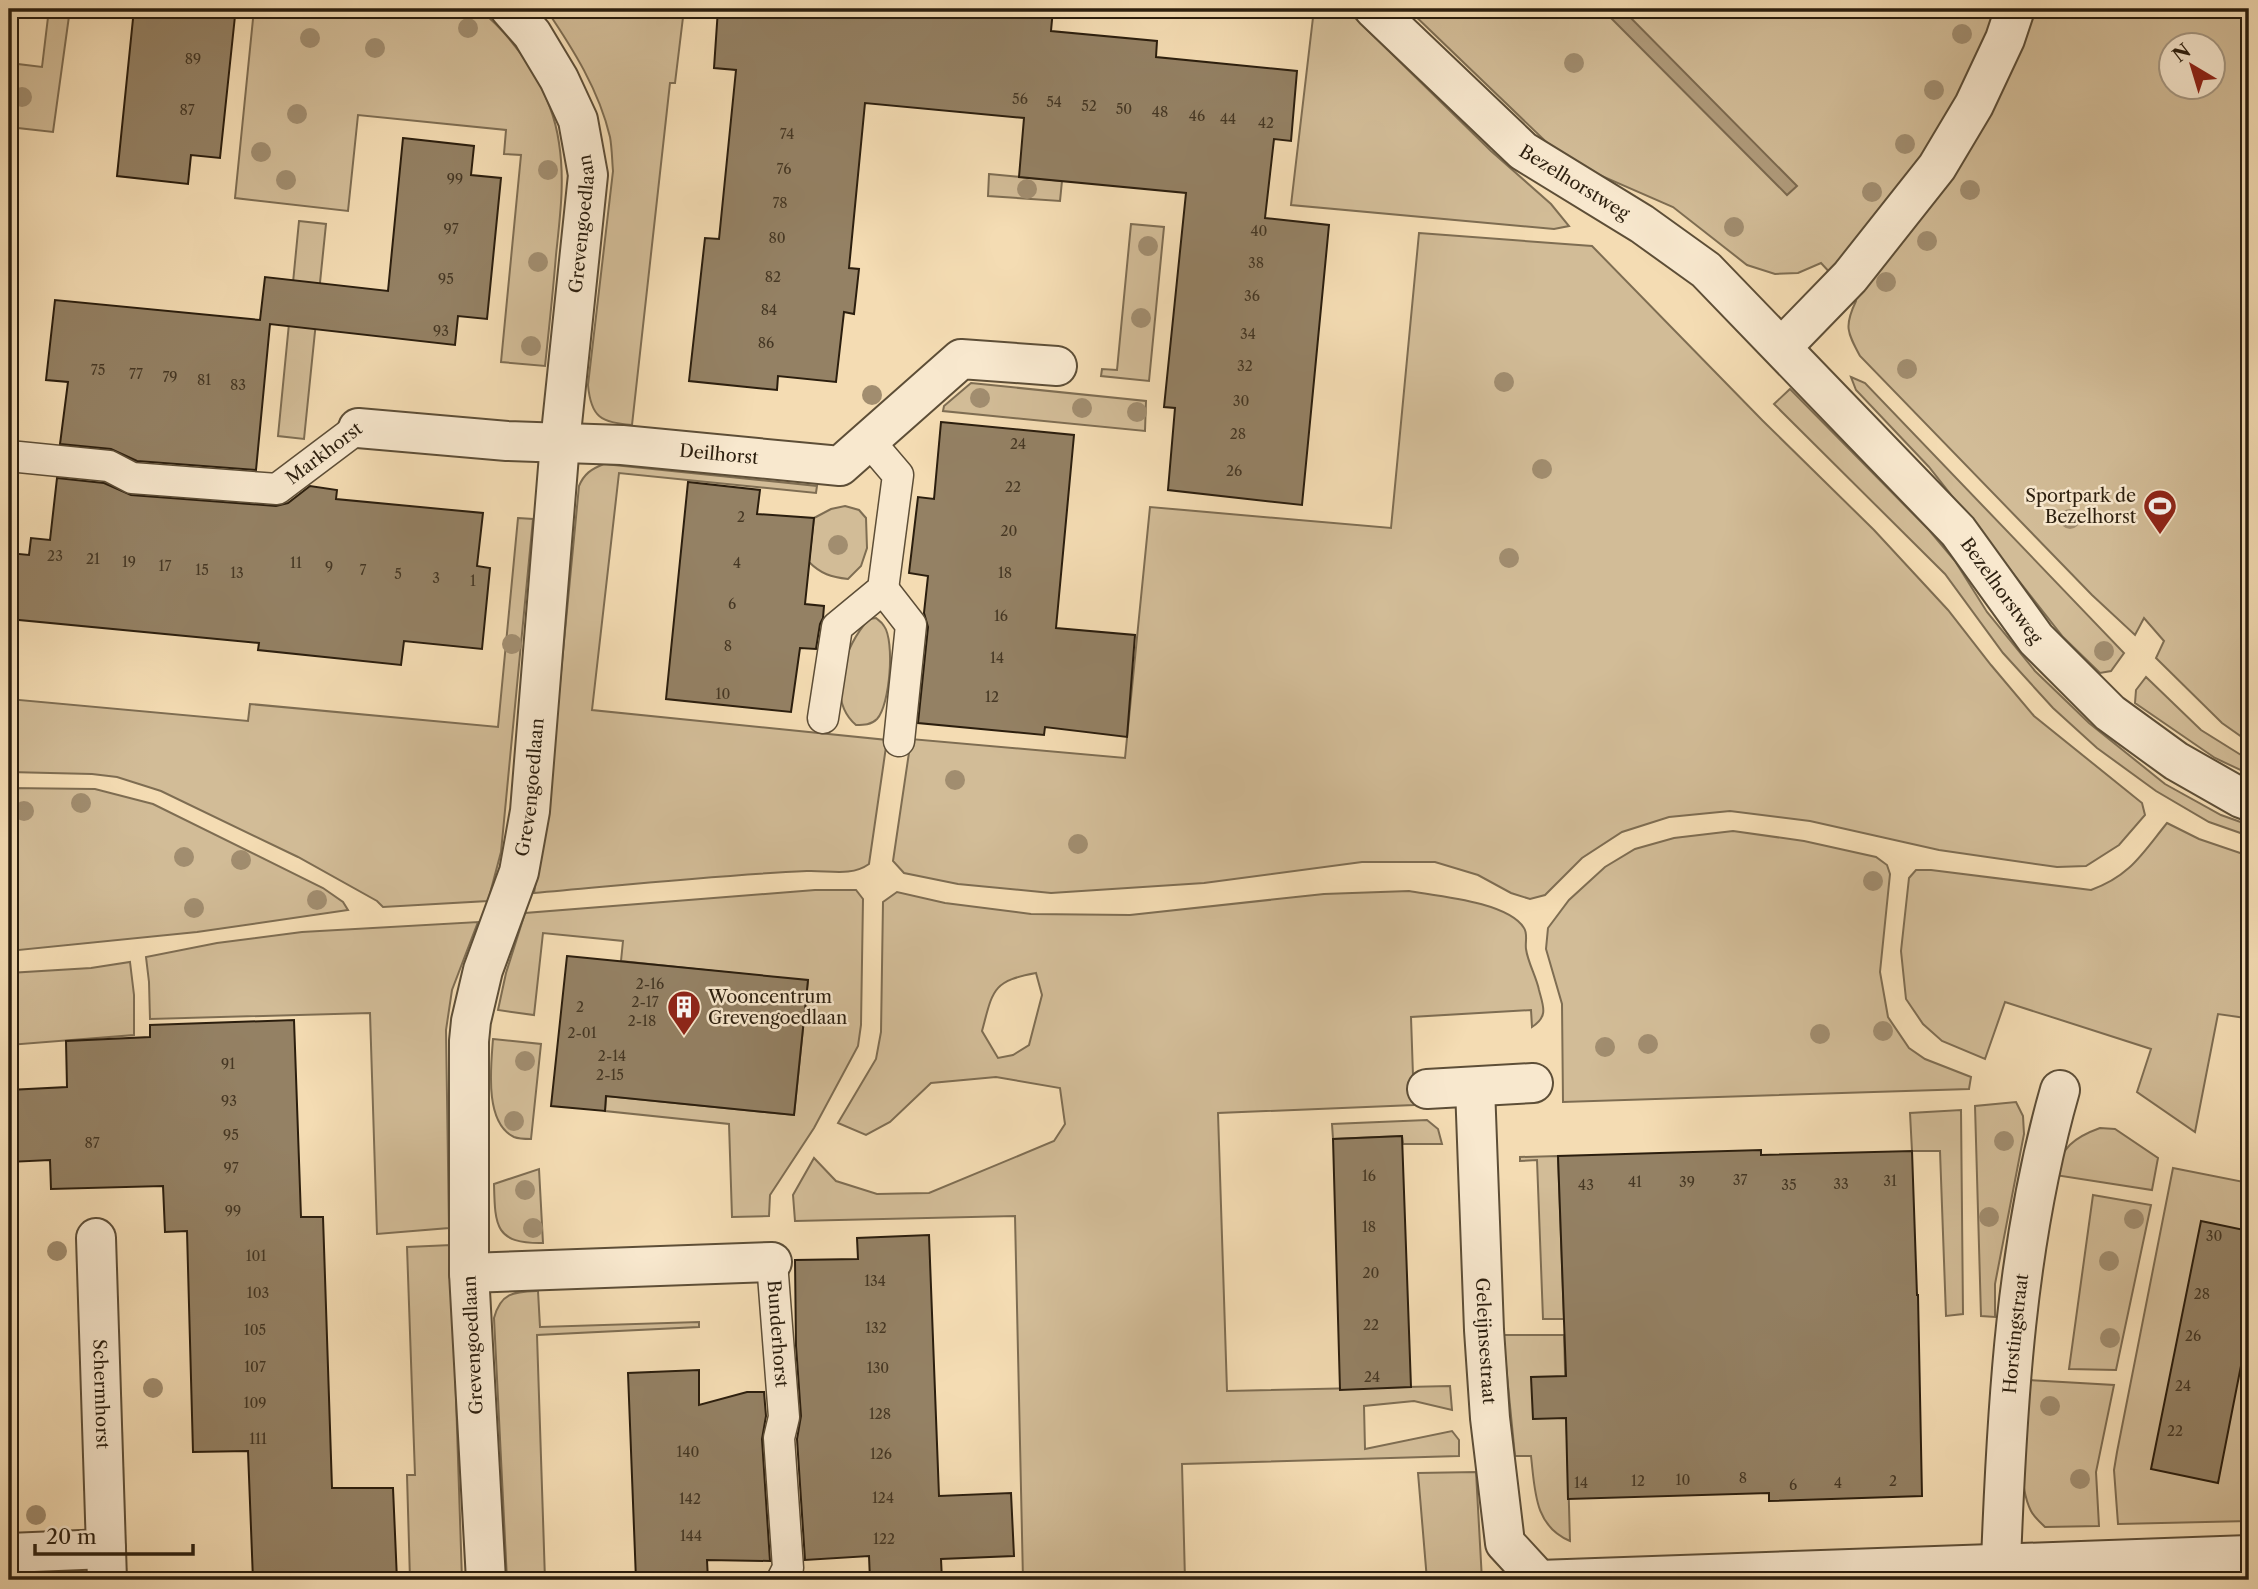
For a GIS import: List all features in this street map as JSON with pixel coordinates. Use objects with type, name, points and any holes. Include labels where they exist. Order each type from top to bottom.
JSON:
[{"type":"street","name":"Grevengoedlaan","points":[[486,1580],[469,1273],[470,1031],[483,970],[519,872],[530,811],[560,443],[588,174],[578,120],[559,79],[532,34],[510,9]]},
{"type":"street","name":"Bezelhorstweg","points":[[1374,9],[1523,151],[1642,225],[1706,270],[1958,531],[2036,639],[2110,713],[2176,761],[2249,801]]},
{"type":"street","points":[[1782,347],[1850,277],[1937,167],[1974,105],[2015,9]]},
{"type":"street","name":"Deilhorst","points":[[560,443],[622,445],[840,466],[961,359],[1057,366]]},
{"type":"street","name":"Markhorst","points":[[358,428],[560,443]]},
{"type":"street","points":[[1427,1088],[1533,1083]]},
{"type":"street","name":"Geleijnsestraat","points":[[1475,1087],[1485,1343],[1490,1418],[1505,1543],[1539,1580],[2002,1571],[2249,1555]]},
{"type":"street","name":"Horstingstraat","points":[[2002,1571],[2006,1440],[2018,1293],[2045,1143],[2060,1090]]},
{"type":"street","name":"Schermhorst","points":[[9,1553],[106,1565],[96,1238]]},
{"type":"street","name":"Bunderhorst","points":[[469,1273],[772,1262]]},
{"type":"lane","name":"Markhorst","points":[[9,456],[108,466],[132,478],[277,489],[358,428]]},
{"type":"lane","points":[[823,718],[837,627],[883,589],[898,475],[869,441]]},
{"type":"lane","points":[[883,589],[911,625],[899,741]]},
{"type":"lane","name":"Bunderhorst","points":[[772,1262],[784,1417],[779,1438],[788,1568],[782,1580]]},
{"type":"shaded area","points":[[49,9],[70,9],[53,132],[9,127],[9,63],[42,67]]},
{"type":"shaded area","points":[[254,9],[479,9],[507,36],[541,87],[555,124],[561,157],[560,213],[545,366],[501,362],[521,155],[504,154],[506,130],[358,115],[348,211],[235,198]]},
{"type":"shaded area","points":[[546,9],[684,9],[675,83],[670,83],[632,425],[612,422],[600,416],[592,405],[588,385],[613,171],[610,137],[592,86]]},
{"type":"shaded area","points":[[1314,9],[1346,9],[1491,151],[1551,204],[1569,226],[1554,229],[1291,205]]},
{"type":"shaded area","name":"Sportpark de Bezelhorst","points":[[1408,9],[2249,9],[2249,742],[2222,723],[2156,658],[2164,641],[2144,618],[2135,635],[2092,595],[1860,356],[1849,329],[1856,301],[1821,263],[1798,273],[1775,274],[1747,265],[1673,207],[1565,160]]},
{"type":"shaded area","points":[[1602,9],[1622,9],[1797,186],[1787,195]]},
{"type":"shaded area","points":[[989,174],[1062,181],[1060,201],[988,196]]},
{"type":"shaded area","points":[[299,221],[326,224],[304,439],[278,436]]},
{"type":"shaded area","points":[[1131,224],[1164,227],[1149,381],[1101,376],[1102,369],[1117,370]]},
{"type":"shaded area","points":[[1419,233],[1592,246],[1874,530],[1948,610],[2034,716],[2142,803],[2145,815],[2119,845],[2086,866],[2057,867],[1939,850],[1810,821],[1730,811],[1669,817],[1622,832],[1582,858],[1545,895],[1530,899],[1511,893],[1478,875],[1435,862],[1362,862],[1204,883],[1051,893],[958,884],[904,873],[893,861],[911,739],[1125,758],[1150,507],[1391,528]]},
{"type":"shaded area","points":[[1851,377],[1865,383],[2124,653],[2111,671],[2100,673],[2063,637],[1929,467],[1856,390]]},
{"type":"shaded area","points":[[971,383],[1146,401],[1145,431],[943,411],[944,406]]},
{"type":"shaded area","points":[[1790,389],[1929,530],[1955,561],[1987,612],[2035,671],[2089,723],[2165,784],[2221,815],[2249,825],[2249,836],[2209,822],[2156,791],[2097,748],[2053,708],[2003,653],[1945,574],[1774,404]]},
{"type":"shaded area","points":[[604,464],[817,486],[816,493],[619,473],[592,710],[887,740],[869,864],[847,872],[807,871],[739,875],[534,893],[548,807],[579,486],[588,472]]},
{"type":"shaded area","points":[[845,506],[859,510],[866,518],[867,548],[861,566],[848,579],[827,574],[809,562],[814,518],[831,509]]},
{"type":"shaded area","points":[[518,518],[533,519],[501,852],[488,901],[383,907],[377,901],[298,857],[161,791],[117,777],[9,772],[9,699],[248,721],[250,704],[498,727]]},
{"type":"shaded area","points":[[876,618],[884,626],[889,645],[888,687],[877,719],[870,724],[856,725],[847,714],[842,701],[842,672],[852,643],[860,630],[869,619]]},
{"type":"shaded area","points":[[2146,677],[2201,730],[2249,760],[2249,774],[2215,758],[2135,703],[2136,690]]},
{"type":"shaded area","points":[[9,788],[95,789],[153,804],[323,888],[343,902],[348,910],[197,932],[9,951]]},
{"type":"shaded area","points":[[2167,823],[2199,839],[2249,856],[2249,1001],[2246,1018],[2218,1014],[2195,1132],[2137,1092],[2151,1049],[2005,1002],[1985,1059],[1942,1041],[1923,1024],[1906,999],[1901,951],[1909,878],[1916,870],[2091,890],[2126,871]]},
{"type":"shaded area","points":[[1733,831],[1804,841],[1876,857],[1887,865],[1890,874],[1880,972],[1888,1017],[1909,1048],[1925,1059],[1971,1077],[1969,1089],[1563,1102],[1562,1004],[1546,949],[1548,928],[1569,900],[1605,867],[1635,849],[1674,838]]},
{"type":"shaded area","points":[[815,890],[856,890],[863,899],[861,1025],[858,1046],[814,1128],[770,1195],[769,1216],[732,1217],[729,1124],[605,1111],[606,1096],[794,1115],[808,981],[621,961],[623,941],[543,933],[534,1015],[498,1010],[506,973],[525,913]]},
{"type":"shaded area","points":[[1409,891],[1488,906],[1516,919],[1525,930],[1527,954],[1538,985],[1543,1015],[1532,1027],[1531,1010],[1411,1017],[1414,1105],[1218,1113],[1227,1391],[1450,1386],[1452,1410],[1414,1401],[1364,1406],[1365,1449],[1452,1431],[1459,1440],[1459,1456],[1182,1464],[1185,1580],[1023,1580],[1015,1216],[795,1221],[793,1195],[814,1158],[836,1181],[877,1194],[929,1193],[1054,1141],[1065,1124],[1060,1088],[996,1077],[931,1083],[890,1122],[866,1135],[838,1123],[876,1059],[881,1032],[883,902],[897,892],[945,903],[1031,914],[1130,915],[1324,894]],"holes":[[[1036,973],[1042,995],[1029,1045],[1013,1055],[998,1058],[982,1031],[992,997],[1002,984]]]},
{"type":"shaded area","points":[[478,922],[452,990],[446,1030],[449,1228],[377,1234],[370,1013],[150,1019],[146,957],[217,943],[302,932]]},
{"type":"shaded area","points":[[130,962],[134,995],[134,1035],[9,1045],[9,973],[91,968]]},
{"type":"shaded area","points":[[493,1039],[541,1044],[531,1139],[514,1137],[504,1130],[498,1120],[491,1093]]},
{"type":"shaded area","points":[[2016,1102],[2023,1116],[2024,1134],[1995,1284],[1995,1317],[1981,1316],[1975,1106]]},
{"type":"shaded area","points":[[1961,1110],[1963,1314],[1946,1316],[1940,1151],[1912,1151],[1910,1113]]},
{"type":"shaded area","points":[[1427,1120],[1438,1129],[1442,1144],[1403,1144],[1402,1136],[1333,1139],[1332,1124]]},
{"type":"shaded area","points":[[2100,1128],[2115,1129],[2158,1158],[2152,1190],[2055,1175],[2061,1158],[2070,1145],[2083,1135]]},
{"type":"shaded area","points":[[1558,1156],[1564,1319],[1543,1319],[1537,1160],[1520,1161],[1520,1157]]},
{"type":"shaded area","points":[[2173,1168],[2249,1183],[2249,1521],[2118,1524],[2114,1470]]},
{"type":"shaded area","points":[[539,1169],[543,1243],[515,1240],[501,1230],[497,1221],[494,1184]]},
{"type":"shaded area","points":[[2093,1195],[2151,1205],[2116,1370],[2069,1369]]},
{"type":"shaded area","points":[[451,1245],[462,1580],[410,1580],[407,1475],[415,1475],[407,1247]]},
{"type":"shaded area","points":[[538,1291],[540,1327],[699,1322],[699,1327],[537,1335],[545,1580],[507,1580],[494,1318],[505,1298],[522,1292]]},
{"type":"shaded area","points":[[1503,1335],[1564,1335],[1570,1541],[1549,1526],[1543,1516],[1536,1494],[1531,1456],[1515,1456]]},
{"type":"shaded area","points":[[2029,1380],[2114,1385],[2096,1472],[2099,1526],[2045,1527],[2031,1511],[2023,1482],[2022,1465]]},
{"type":"shaded area","points":[[1476,1472],[1482,1580],[1427,1580],[1418,1473]]},
{"type":"building","points":[[134,9],[205,9],[204,13],[235,16],[220,158],[191,155],[188,184],[117,176]]},
{"type":"building","points":[[718,9],[1053,9],[1051,31],[1157,41],[1156,57],[1297,71],[1291,141],[1274,139],[1265,218],[1329,225],[1302,505],[1168,490],[1175,408],[1164,407],[1186,193],[1019,177],[1024,118],[865,103],[849,268],[859,269],[854,314],[844,312],[836,382],[778,376],[777,390],[689,381],[705,238],[719,239],[736,70],[714,68]]},
{"type":"building","points":[[403,138],[474,146],[471,175],[501,178],[487,319],[458,316],[455,345],[270,324],[256,470],[137,461],[111,449],[60,444],[68,382],[46,380],[55,300],[260,320],[265,277],[388,291]]},
{"type":"building","points":[[941,422],[1074,435],[1056,628],[1135,635],[1127,737],[1045,727],[1044,735],[918,723],[928,627],[924,613],[928,576],[909,573],[918,497],[934,499]]},
{"type":"building","points":[[57,478],[104,483],[131,495],[276,506],[288,503],[310,486],[337,490],[336,499],[483,513],[477,566],[490,568],[482,649],[404,641],[401,665],[258,650],[259,643],[9,619],[9,553],[29,555],[31,538],[50,540]]},
{"type":"building","points":[[688,482],[760,490],[757,514],[814,518],[805,604],[824,606],[823,618],[816,649],[800,648],[791,712],[666,699]]},
{"type":"building","name":"Wooncentrum Grevengoedlaan","points":[[567,956],[808,980],[794,1115],[606,1096],[605,1111],[551,1106]]},
{"type":"building","points":[[294,1020],[301,1217],[323,1217],[332,1488],[393,1488],[397,1580],[253,1580],[248,1451],[193,1452],[187,1231],[165,1232],[163,1186],[51,1189],[50,1160],[9,1162],[9,1090],[67,1087],[66,1041],[150,1037],[150,1025]]},
{"type":"building","points":[[1402,1136],[1411,1387],[1340,1390],[1333,1139]]},
{"type":"building","points":[[1761,1150],[1761,1155],[1912,1151],[1922,1496],[1769,1501],[1769,1493],[1568,1499],[1566,1418],[1533,1419],[1531,1377],[1566,1376],[1558,1156]]},
{"type":"building","points":[[2201,1221],[2249,1231],[2249,1325],[2218,1483],[2151,1469]]},
{"type":"building","points":[[929,1235],[939,1496],[1011,1493],[1014,1556],[941,1559],[942,1580],[870,1580],[869,1556],[805,1560],[797,1439],[801,1416],[796,1346],[795,1260],[858,1259],[857,1238]]},
{"type":"building","points":[[699,1370],[699,1405],[747,1392],[764,1392],[766,1416],[762,1439],[770,1561],[707,1560],[708,1580],[636,1580],[628,1373]]},
{"type":"place","name":"Sportpark de Bezelhorst","points":[[2160,536]]},
{"type":"place","name":"Wooncentrum Grevengoedlaan","points":[[684,1037]]}]
